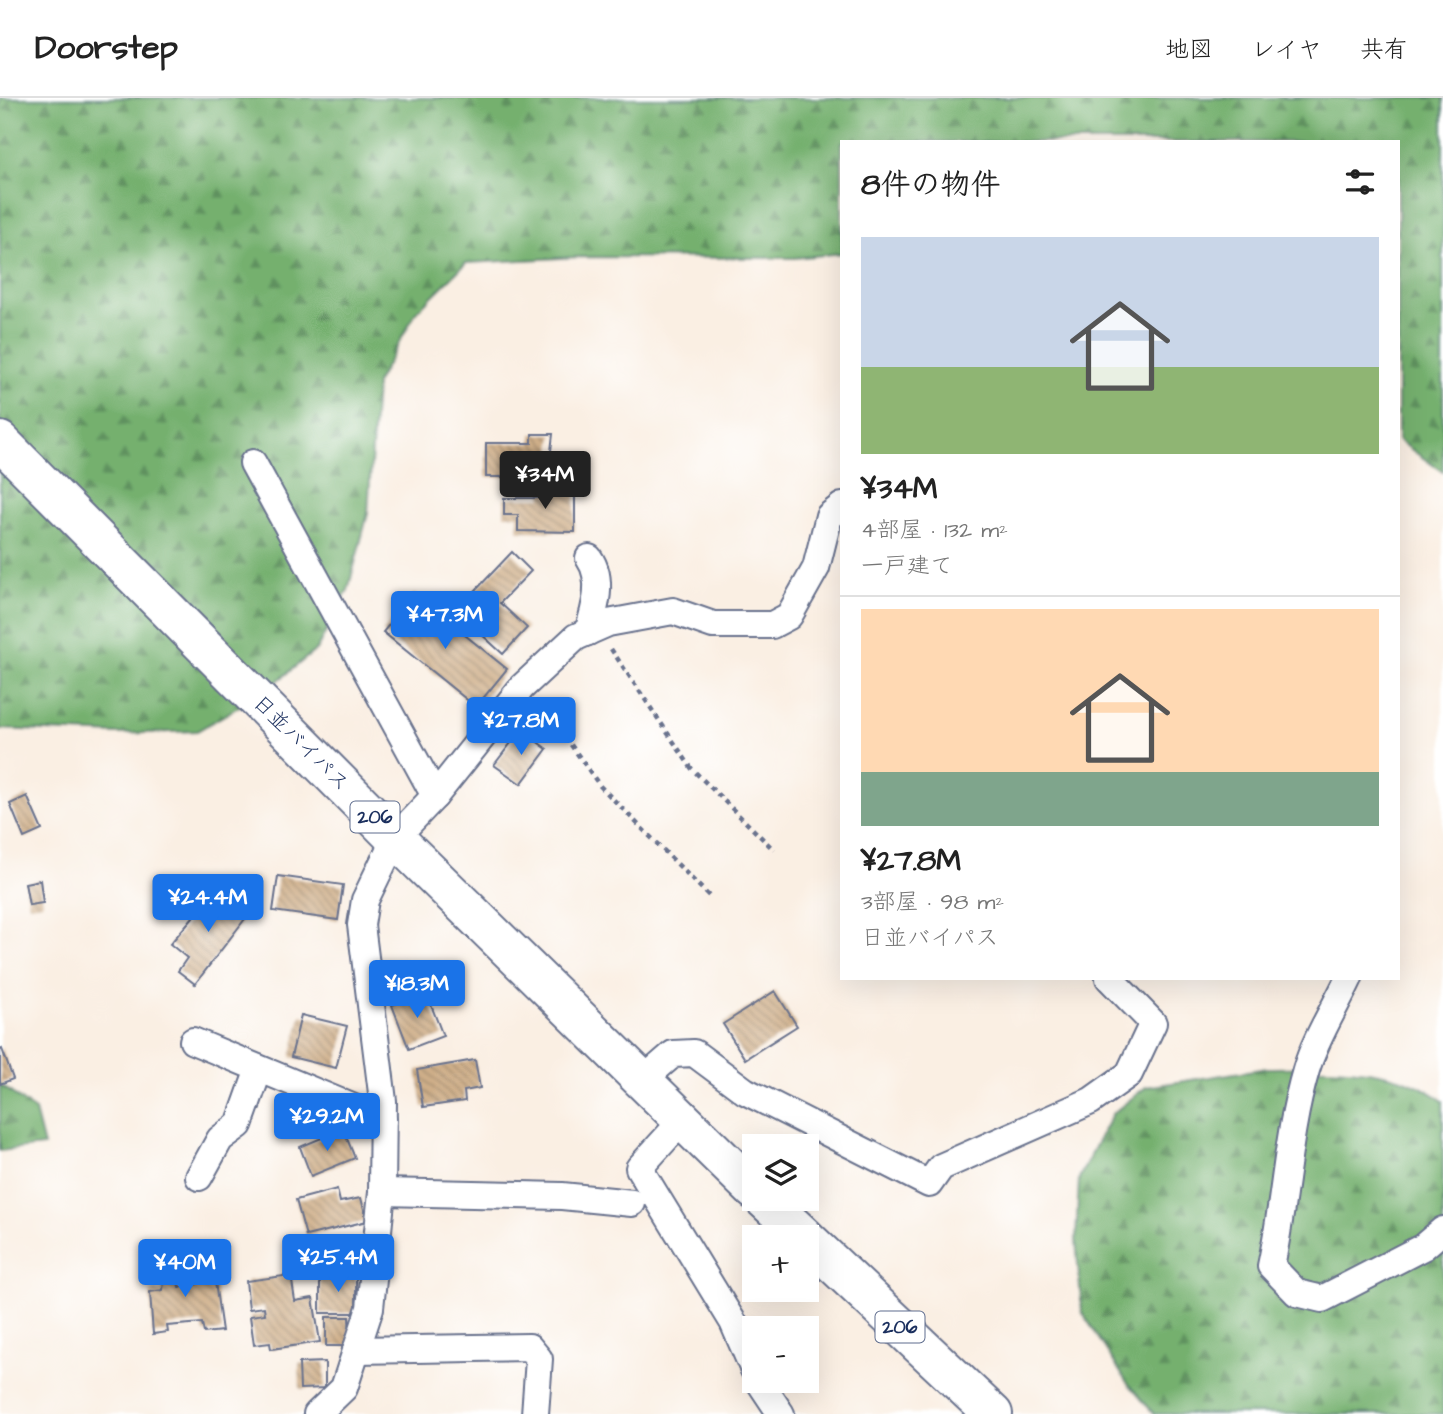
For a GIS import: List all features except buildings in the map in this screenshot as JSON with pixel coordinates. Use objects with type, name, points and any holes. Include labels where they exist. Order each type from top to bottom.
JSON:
[{"type":"highway","name":"日並バイパス","points":[[0,441],[395,838],[643,1080],[681,1122],[742,1179]]},
{"type":"highway","name":"206","points":[[777,1211],[792,1225]]},
{"type":"highway","name":"206","points":[[819,1250],[993,1414]]},
{"type":"street","points":[[253,463],[435,796]]},
{"type":"street","points":[[317,1414],[344,1388],[370,1308],[382,1192],[383,1120],[361,925],[365,900],[395,838],[435,796],[527,682],[576,637],[593,630],[673,611],[713,625],[772,625],[789,616],[816,568],[829,516],[840,508]]},
{"type":"street","points":[[589,558],[595,566],[597,603],[593,630]]},
{"type":"street","points":[[643,1080],[673,1054],[694,1053],[746,1091],[929,1184],[941,1167],[1091,1101],[1129,1074],[1153,1023],[1111,980]]},
{"type":"street","points":[[1348,980],[1306,1069],[1289,1150],[1283,1210],[1272,1266],[1297,1293],[1322,1299],[1423,1247],[1443,1230]]},
{"type":"street","points":[[193,1041],[383,1120]]},
{"type":"street","points":[[199,1177],[220,1139],[239,1125],[259,1069]]},
{"type":"street","points":[[681,1122],[639,1168],[733,1322],[742,1343]]},
{"type":"street","points":[[382,1192],[562,1196],[632,1203]]},
{"type":"street","points":[[356,1350],[529,1347],[539,1359],[534,1414]]},
{"type":"street","points":[[767,1393],[781,1414]]},
{"type":"path","points":[[593,630],[692,769],[774,850]]},
{"type":"path","points":[[527,682],[600,786],[711,898]]},
{"type":"green space","points":[[0,98],[1443,98],[1443,472],[1400,441],[1400,140],[840,140],[840,253],[794,258],[579,257],[466,263],[416,312],[376,384],[368,513],[348,590],[317,649],[264,692],[197,731],[118,734],[0,729]]},
{"type":"green space","points":[[1267,1068],[1336,1068],[1382,1073],[1424,1088],[1443,1101],[1443,1414],[1154,1414],[1126,1381],[1082,1312],[1076,1240],[1079,1178],[1112,1114],[1146,1087]]},
{"type":"green space","points":[[0,1084],[35,1111],[44,1146],[0,1151]]}]
